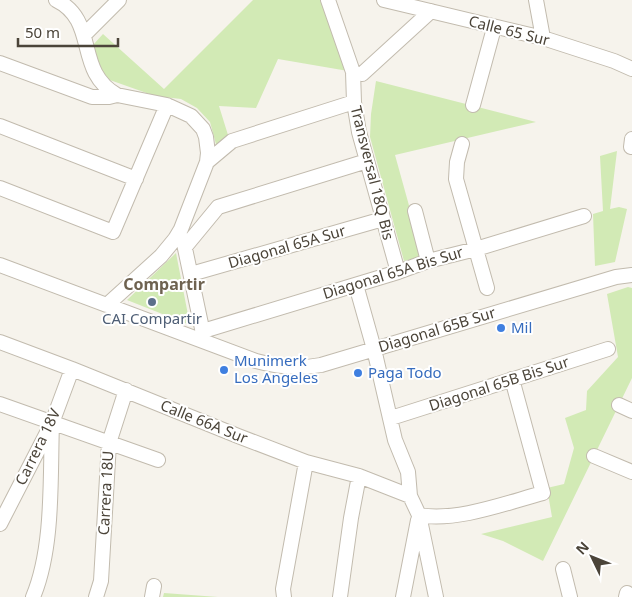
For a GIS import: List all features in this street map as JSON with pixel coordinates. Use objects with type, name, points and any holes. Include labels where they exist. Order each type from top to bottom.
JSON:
[{"type":"street","points":[[56,0],[74,13],[84,35],[92,67],[97,78],[107,89],[117,94],[167,105],[191,116],[203,129],[208,145],[207,162],[181,229],[175,239],[161,256],[107,305]]},
{"type":"street","points":[[84,35],[119,0]]},
{"type":"street","name":"Transversal 18Q Bis","points":[[328,0],[352,72],[354,102],[367,160],[398,272]]},
{"type":"street","name":"Calle 65 Sur","points":[[384,0],[494,28],[543,38],[614,61],[632,69]]},
{"type":"street","points":[[536,0],[543,38]]},
{"type":"street","points":[[352,72],[362,74],[431,11]]},
{"type":"street","points":[[473,106],[494,28]]},
{"type":"street","points":[[0,63],[92,97],[109,97],[117,94]]},
{"type":"street","points":[[207,162],[232,141],[354,102]]},
{"type":"street","points":[[0,188],[113,232],[167,105]]},
{"type":"street","points":[[0,126],[136,179]]},
{"type":"street","points":[[462,144],[457,162],[456,179],[487,288]]},
{"type":"street","points":[[185,247],[218,207],[367,160]]},
{"type":"street","points":[[415,212],[428,261]]},
{"type":"street","name":"Diagonal 65A Bis Sur","points":[[204,336],[428,261],[476,249],[584,216]]},
{"type":"street","name":"Diagonal 65A Sur","points":[[191,274],[383,219]]},
{"type":"street","points":[[181,229],[204,336]]},
{"type":"street","name":"Diagonal 65B Sur","points":[[0,265],[107,305],[204,336],[256,361],[282,367],[321,365],[616,277],[632,275]]},
{"type":"street","points":[[356,285],[374,349],[395,440],[408,472],[410,496],[420,515],[436,597]]},
{"type":"street","name":"Calle 66A Sur","points":[[0,342],[306,462],[359,476],[410,496]]},
{"type":"street","name":"Diagonal 65B Bis Sur","points":[[391,418],[608,349]]},
{"type":"street","name":"Carrera 18V","points":[[0,524],[52,423],[72,369]]},
{"type":"street","points":[[420,515],[448,517],[543,494],[512,379]]},
{"type":"street","name":"Carrera 18U","points":[[96,597],[101,581],[109,443],[126,390]]},
{"type":"street","points":[[0,404],[158,460]]},
{"type":"street","points":[[618,405],[632,411]]},
{"type":"street","points":[[33,597],[45,557],[52,423]]},
{"type":"street","points":[[594,456],[632,472]]},
{"type":"street","points":[[284,597],[283,589],[306,462]]},
{"type":"street","points":[[340,597],[359,476]]},
{"type":"street","points":[[402,597],[420,515]]},
{"type":"street","points":[[563,569],[570,597]]},
{"type":"green space","points":[[253,0],[321,0],[348,71],[278,59],[256,108],[219,106],[228,135],[217,148],[210,122],[197,108],[181,99],[155,96],[107,79],[98,65],[93,45],[103,34],[164,89]]},
{"type":"green space","points":[[376,81],[536,122],[395,155],[423,256],[404,261],[370,137]]},
{"type":"green space","points":[[617,151],[610,209],[619,207],[627,209],[615,262],[595,266],[593,214],[603,211],[600,156]]},
{"type":"green space","points":[[176,253],[190,325],[127,300]]},
{"type":"green space","points":[[628,287],[632,288],[632,378],[543,561],[503,541],[481,534],[552,517],[547,488],[564,484],[574,448],[565,418],[586,410],[587,391],[618,357],[607,294]]},
{"type":"green space","points":[[164,593],[218,597],[163,597]]},
{"type":"place","name":"CAI Compartir","points":[[152,302]]},
{"type":"place","name":"Mil","points":[[501,328]]},
{"type":"place","name":"Munimerk Los Angeles","points":[[224,370]]},
{"type":"place","name":"Paga Todo","points":[[358,373]]},
{"type":"district","name":"Compartir","points":[[164,284]]}]
